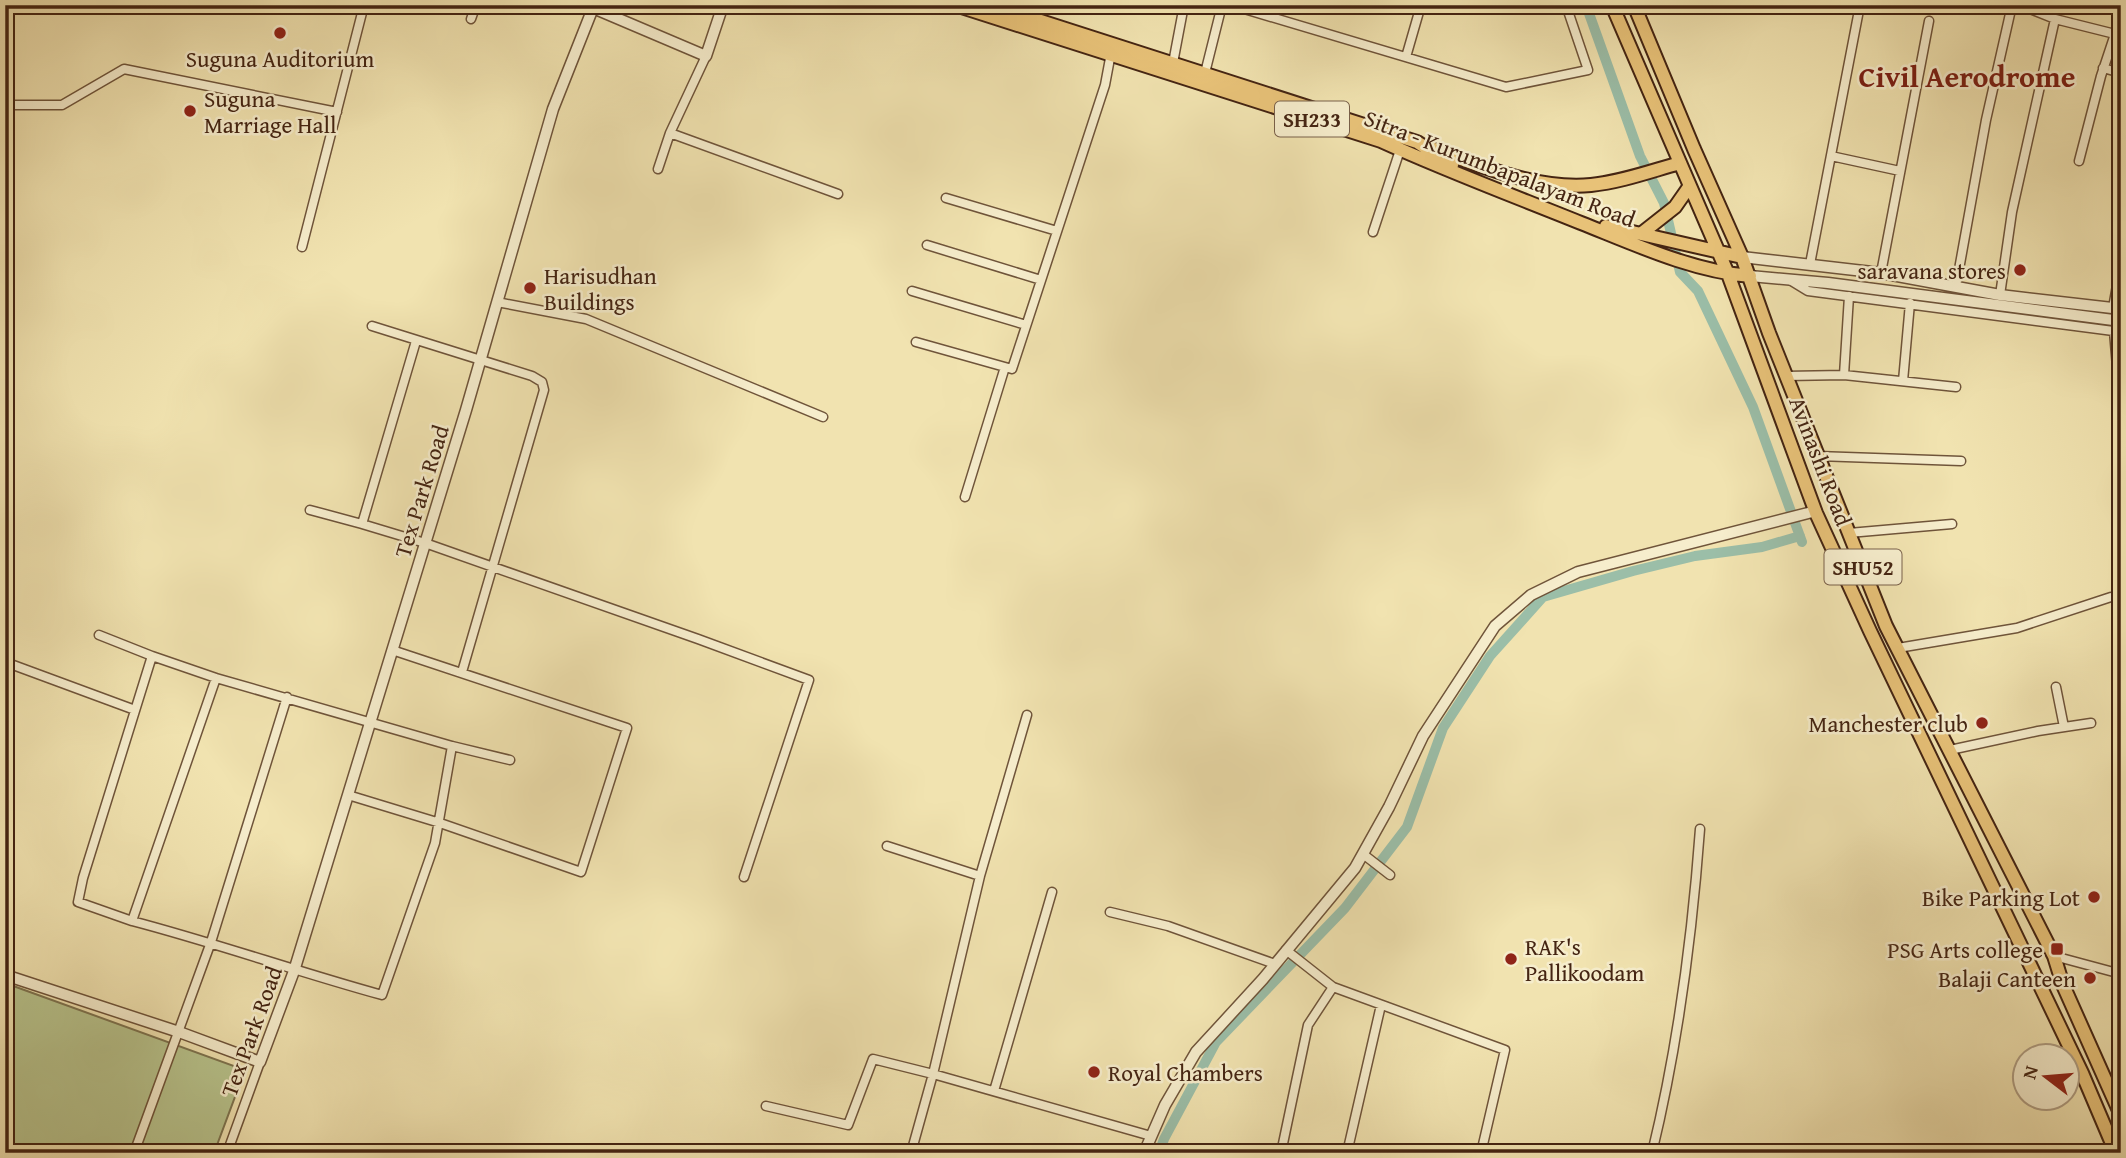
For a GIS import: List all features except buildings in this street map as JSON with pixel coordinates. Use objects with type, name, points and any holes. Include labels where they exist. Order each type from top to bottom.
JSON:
[{"type":"main road","name":"Sitra - Kurumbapalayam Road","points":[[955,5],[1205,73],[1409,147],[1661,253],[1728,274],[1750,276]]},
{"type":"main road","name":"Sitra - Kurumbapalayam Road","points":[[991,5],[1368,137],[1409,147],[1598,225],[1742,257]]},
{"type":"main road","name":"Avinashi Road","points":[[1612,5],[1674,164],[1689,187],[1728,274],[1815,511],[2077,1063],[2116,1153]]},
{"type":"main road","name":"Avinashi Road","points":[[1634,5],[1750,276],[1769,333],[1886,625],[2054,956],[2063,985],[2121,1115]]},
{"type":"main road","points":[[1409,147],[1557,185],[1591,185],[1628,178],[1674,164]]},
{"type":"main road","points":[[1646,234],[1675,207],[1689,187]]},
{"type":"street","points":[[302,247],[365,5]]},
{"type":"street","points":[[471,19],[476,5]]},
{"type":"street","points":[[657,169],[670,133],[706,56],[723,5]]},
{"type":"street","points":[[1173,63],[1184,5]]},
{"type":"street","points":[[1205,73],[1222,5]]},
{"type":"street","points":[[1231,5],[1506,87],[1588,71],[1566,5]]},
{"type":"street","points":[[1406,57],[1421,5]]},
{"type":"street","points":[[1810,264],[1860,5]]},
{"type":"street","points":[[1956,286],[1986,120],[2012,5]]},
{"type":"street","points":[[2020,5],[2055,19],[2115,34]]},
{"type":"street","name":"Tex Park Road","points":[[227,1153],[294,971],[425,543],[552,109],[590,6],[706,56]]},
{"type":"street","points":[[2079,161],[2103,68],[2121,18]]},
{"type":"street","points":[[2000,295],[2012,212],[2055,19]]},
{"type":"street","points":[[1881,273],[1929,21]]},
{"type":"street","points":[[916,342],[1012,369],[1105,85],[1112,49]]},
{"type":"street","points":[[2103,68],[2121,73]]},
{"type":"street","points":[[5,105],[62,105],[124,69],[337,112]]},
{"type":"street","points":[[670,133],[838,194]]},
{"type":"street","points":[[1373,232],[1409,147]]},
{"type":"street","points":[[1831,156],[1900,171]]},
{"type":"street","points":[[946,198],[1057,231]]},
{"type":"street","points":[[927,245],[1041,280]]},
{"type":"street","points":[[1742,257],[1881,273],[2000,295],[2117,309],[2121,264]]},
{"type":"street","points":[[1750,276],[2121,321]]},
{"type":"street","points":[[1790,280],[1808,291],[2118,331],[2121,415]]},
{"type":"street","points":[[912,290],[1026,325]]},
{"type":"street","points":[[1844,375],[1849,296]]},
{"type":"street","points":[[497,302],[586,319],[823,418]]},
{"type":"street","points":[[1903,382],[1909,303]]},
{"type":"street","points":[[372,326],[533,376],[542,382],[544,390],[463,672]]},
{"type":"street","points":[[362,524],[416,341]]},
{"type":"street","points":[[965,497],[1005,367]]},
{"type":"street","points":[[1786,376],[1844,375],[1956,387]]},
{"type":"street","points":[[1817,456],[1961,461]]},
{"type":"street","points":[[310,510],[425,543],[809,680],[744,877]]},
{"type":"street","points":[[1144,1153],[1165,1105],[1196,1052],[1288,951],[1355,868],[1389,807],[1423,736],[1495,626],[1531,595],[1578,572],[1815,511]]},
{"type":"street","points":[[1849,533],[1952,524]]},
{"type":"street","points":[[1898,648],[2017,628],[2111,597]]},
{"type":"street","points":[[99,635],[216,678],[510,760]]},
{"type":"street","points":[[348,795],[440,823],[581,872],[627,728],[392,650]]},
{"type":"street","points":[[152,656],[83,878],[78,902],[132,921],[211,942],[294,971],[382,995],[440,823],[452,746]]},
{"type":"street","points":[[5,662],[135,710]]},
{"type":"street","points":[[132,921],[216,678]]},
{"type":"street","points":[[2056,687],[2064,727]]},
{"type":"street","points":[[134,1153],[211,942],[287,697]]},
{"type":"street","points":[[911,1153],[933,1074],[980,876],[1027,715]]},
{"type":"street","points":[[1950,750],[2038,731],[2091,723]]},
{"type":"street","points":[[1652,1153],[1668,1084],[1693,924],[1700,829]]},
{"type":"street","points":[[887,846],[980,876]]},
{"type":"street","points":[[1363,854],[1387,873]]},
{"type":"street","points":[[994,1091],[1052,892]]},
{"type":"street","points":[[1110,912],[1168,926],[1275,964]]},
{"type":"street","points":[[1288,951],[1333,987],[1505,1050],[1481,1153]]},
{"type":"street","points":[[2054,956],[2121,974]]},
{"type":"street","points":[[5,975],[179,1032],[260,1062]]},
{"type":"street","points":[[1281,1153],[1308,1025],[1333,987]]},
{"type":"street","points":[[1347,1153],[1381,1005]]},
{"type":"street","points":[[766,1106],[848,1125],[873,1059],[1151,1136]]},
{"type":"green space","points":[[5,983],[245,1070],[214,1153],[5,1153]]},
{"type":"waterway","points":[[1586,5],[1640,156],[1664,203],[1680,272],[1698,291],[1753,407],[1802,542]]},
{"type":"waterway","points":[[1159,1153],[1216,1042],[1345,908],[1407,827],[1443,728],[1490,656],[1543,597],[1695,556],[1762,547],[1800,536]]},
{"type":"place","name":"Suguna Auditorium","points":[[280,33]]},
{"type":"place","name":"Suguna Marriage Hall","points":[[190,111]]},
{"type":"place","name":"saravana stores","points":[[2020,270]]},
{"type":"place","name":"Harisudhan Buildings","points":[[530,288]]},
{"type":"place","name":"Manchester club","points":[[1982,723]]},
{"type":"place","name":"Bike Parking Lot","points":[[2094,897]]},
{"type":"place","name":"PSG Arts college","points":[[2057,949]]},
{"type":"place","name":"RAK's Pallikoodam","points":[[1511,959]]},
{"type":"place","name":"Balaji Canteen","points":[[2090,978]]},
{"type":"place","name":"Royal Chambers","points":[[1094,1072]]},
{"type":"district","name":"Civil Aerodrome","points":[[1967,76]]}]
